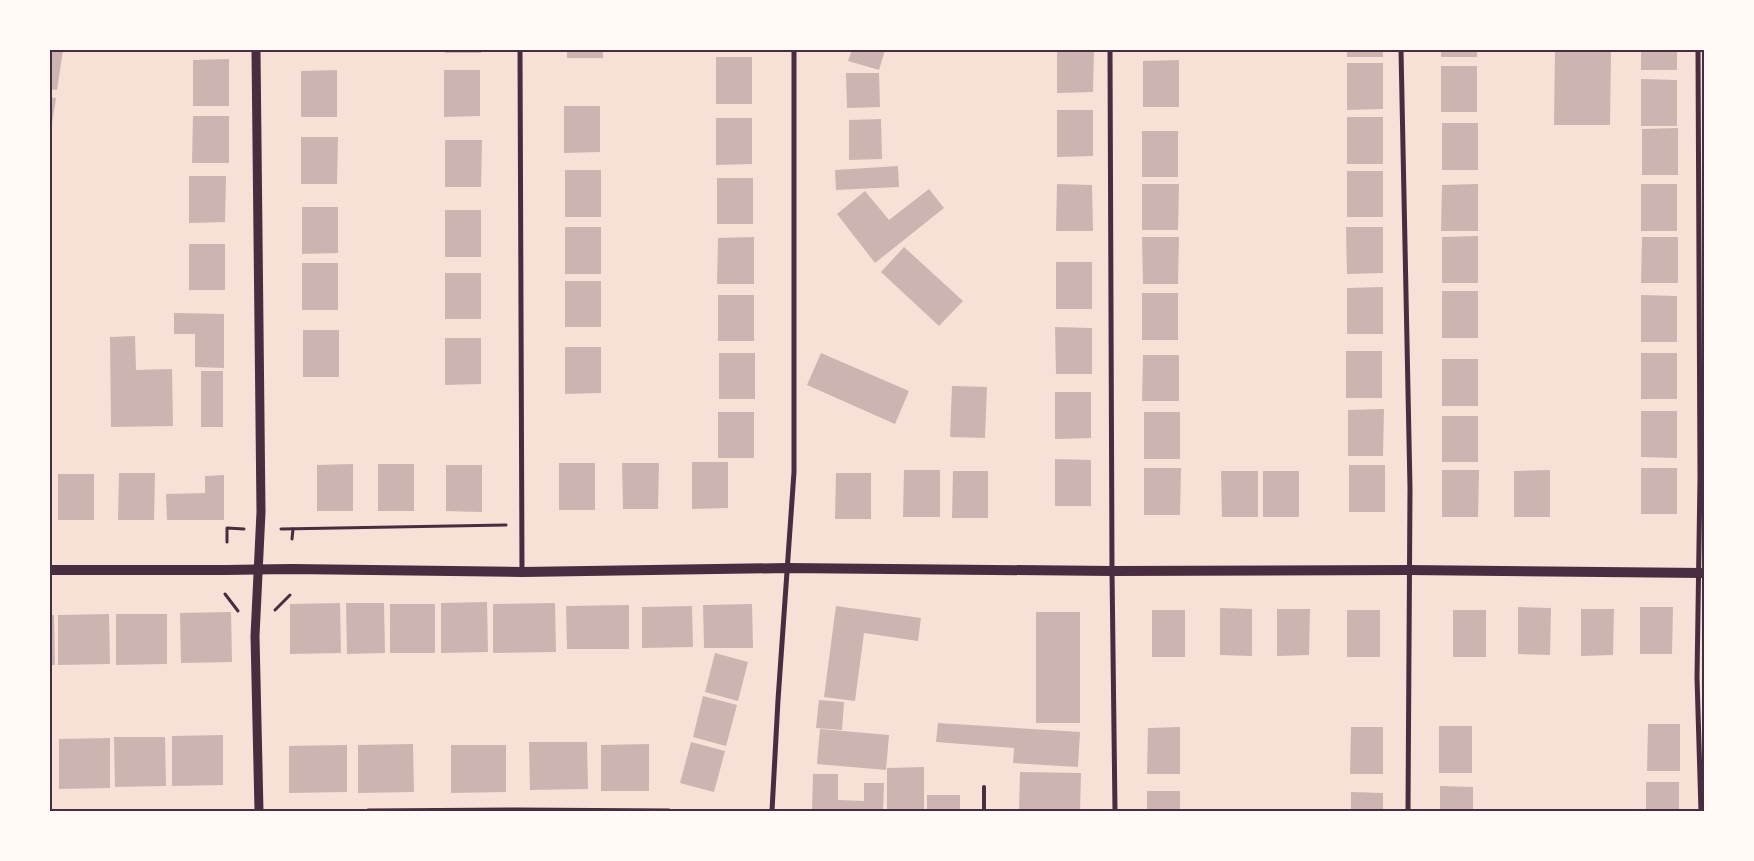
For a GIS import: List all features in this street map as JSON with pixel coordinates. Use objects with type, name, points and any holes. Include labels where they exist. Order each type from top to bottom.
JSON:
[{"type":"main road","points":[[50,570],[259,570],[292,568],[522,572],[788,568],[1702,573]]},
{"type":"street","points":[[256,50],[262,512],[255,636],[260,811]]},
{"type":"street","points":[[520,50],[522,572]]},
{"type":"street","points":[[772,811],[794,472],[794,50]]},
{"type":"street","points":[[1110,50],[1114,811]]},
{"type":"street","points":[[1401,50],[1410,478],[1408,811]]},
{"type":"street","points":[[1698,50],[1702,573],[1697,678],[1701,811]]},
{"type":"street","points":[[368,811],[670,811]]},
{"type":"lane","points":[[984,787],[984,811]]},
{"type":"path","points":[[281,529],[522,524]]},
{"type":"path","points":[[227,542],[227,528],[244,529]]},
{"type":"path","points":[[292,539],[293,530]]},
{"type":"path","points":[[225,594],[238,611]]},
{"type":"path","points":[[272,612],[290,595]]},
{"type":"building","points":[[50,50],[63,50],[57,90],[50,89]]},
{"type":"building","points":[[445,50],[481,50],[481,53],[445,53]]},
{"type":"building","points":[[567,50],[603,50],[603,58],[567,58]]},
{"type":"building","points":[[852,50],[885,50],[879,70],[848,61]]},
{"type":"building","points":[[1057,50],[1094,50],[1093,92],[1057,93]]},
{"type":"building","points":[[1347,50],[1383,50],[1383,57],[1347,57]]},
{"type":"building","points":[[1441,50],[1477,50],[1477,57],[1441,57]]},
{"type":"building","points":[[1641,50],[1677,50],[1677,70],[1641,70]]},
{"type":"building","points":[[1555,52],[1611,52],[1610,125],[1554,125]]},
{"type":"building","points":[[716,57],[752,57],[752,104],[716,104]]},
{"type":"building","points":[[229,59],[229,106],[193,106],[193,60]]},
{"type":"building","points":[[1179,60],[1179,107],[1143,107],[1143,61]]},
{"type":"building","points":[[1347,63],[1383,63],[1383,109],[1347,110]]},
{"type":"building","points":[[1441,66],[1477,66],[1477,112],[1441,112]]},
{"type":"building","points":[[337,70],[337,117],[301,117],[301,71]]},
{"type":"building","points":[[444,70],[480,70],[480,116],[444,117]]},
{"type":"building","points":[[846,73],[879,73],[880,107],[847,108]]},
{"type":"building","points":[[1641,79],[1677,80],[1677,126],[1641,126]]},
{"type":"building","points":[[50,97],[56,98],[51,130],[50,130]]},
{"type":"building","points":[[564,106],[600,106],[600,152],[564,153]]},
{"type":"building","points":[[1057,110],[1093,110],[1093,156],[1057,157]]},
{"type":"building","points":[[193,116],[229,116],[229,163],[192,163]]},
{"type":"building","points":[[1347,117],[1383,117],[1383,164],[1347,164]]},
{"type":"building","points":[[716,118],[752,118],[752,164],[716,165]]},
{"type":"building","points":[[881,119],[882,159],[849,160],[849,120]]},
{"type":"building","points":[[1442,123],[1478,123],[1478,170],[1442,170]]},
{"type":"building","points":[[1678,128],[1678,175],[1642,175],[1642,129]]},
{"type":"building","points":[[1142,131],[1178,131],[1178,177],[1142,177]]},
{"type":"building","points":[[301,137],[338,137],[337,184],[301,184]]},
{"type":"building","points":[[445,140],[482,140],[481,187],[445,187]]},
{"type":"building","points":[[898,166],[899,187],[836,190],[835,170]]},
{"type":"building","points":[[565,170],[601,170],[601,217],[565,217]]},
{"type":"building","points":[[1347,171],[1383,171],[1383,217],[1347,217]]},
{"type":"building","points":[[189,176],[226,176],[225,222],[189,223]]},
{"type":"building","points":[[717,178],[753,178],[753,224],[717,224]]},
{"type":"building","points":[[1057,184],[1092,185],[1093,231],[1056,231]]},
{"type":"building","points":[[1142,184],[1179,184],[1178,230],[1142,230]]},
{"type":"building","points":[[1478,184],[1478,231],[1441,231],[1442,185]]},
{"type":"building","points":[[1641,184],[1677,184],[1677,231],[1641,231]]},
{"type":"building","points":[[929,189],[944,208],[875,263],[837,214],[865,191],[889,220]]},
{"type":"building","points":[[302,207],[338,207],[338,253],[302,254]]},
{"type":"building","points":[[445,210],[481,210],[481,257],[445,257]]},
{"type":"building","points":[[565,227],[601,227],[601,274],[565,274]]},
{"type":"building","points":[[1346,227],[1383,227],[1383,273],[1347,274]]},
{"type":"building","points":[[1478,236],[1478,283],[1442,283],[1442,237]]},
{"type":"building","points":[[754,237],[754,284],[717,284],[718,238]]},
{"type":"building","points":[[1142,237],[1179,237],[1178,284],[1143,284]]},
{"type":"building","points":[[1642,237],[1678,237],[1678,283],[1641,283]]},
{"type":"building","points":[[189,244],[225,244],[225,290],[189,290]]},
{"type":"building","points":[[904,247],[963,301],[939,326],[881,272]]},
{"type":"building","points":[[1056,262],[1092,262],[1092,309],[1056,309]]},
{"type":"building","points":[[302,263],[338,263],[338,310],[302,310]]},
{"type":"building","points":[[445,273],[481,273],[481,319],[445,319]]},
{"type":"building","points":[[565,281],[601,281],[601,327],[565,327]]},
{"type":"building","points":[[1383,287],[1383,334],[1347,334],[1347,288]]},
{"type":"building","points":[[1442,291],[1478,291],[1478,338],[1442,338]]},
{"type":"building","points":[[1142,293],[1178,293],[1178,340],[1142,340]]},
{"type":"building","points":[[718,295],[754,295],[754,341],[718,341]]},
{"type":"building","points":[[1641,295],[1677,296],[1677,342],[1641,342]]},
{"type":"building","points":[[174,313],[224,314],[224,368],[195,367],[195,334],[174,334]]},
{"type":"building","points":[[1055,327],[1092,328],[1092,374],[1056,374]]},
{"type":"building","points":[[303,330],[339,330],[339,377],[303,377]]},
{"type":"building","points":[[135,336],[136,370],[172,369],[173,426],[111,427],[110,337]]},
{"type":"building","points":[[445,338],[481,338],[481,384],[445,385]]},
{"type":"building","points":[[565,347],[601,347],[601,393],[565,394]]},
{"type":"building","points":[[1346,351],[1382,351],[1382,398],[1346,398]]},
{"type":"building","points":[[719,353],[755,353],[755,399],[719,399]]},
{"type":"building","points":[[821,353],[909,391],[895,424],[807,385]]},
{"type":"building","points":[[1641,353],[1677,353],[1677,399],[1641,399]]},
{"type":"building","points":[[1143,355],[1179,355],[1179,401],[1142,401]]},
{"type":"building","points":[[1442,359],[1478,359],[1478,406],[1442,406]]},
{"type":"building","points":[[201,371],[223,371],[223,427],[201,427]]},
{"type":"building","points":[[952,386],[987,387],[985,438],[950,437]]},
{"type":"building","points":[[1055,392],[1091,392],[1091,438],[1055,439]]},
{"type":"building","points":[[1384,409],[1383,456],[1348,456],[1348,410]]},
{"type":"building","points":[[1641,411],[1677,411],[1677,458],[1641,457]]},
{"type":"building","points":[[718,412],[754,412],[754,458],[718,458]]},
{"type":"building","points":[[1144,412],[1180,412],[1180,459],[1144,459]]},
{"type":"building","points":[[1442,416],[1478,416],[1478,462],[1442,462]]},
{"type":"building","points":[[1055,459],[1091,460],[1091,506],[1055,506]]},
{"type":"building","points":[[692,462],[728,462],[728,508],[692,509]]},
{"type":"building","points":[[559,463],[595,463],[595,510],[559,510]]},
{"type":"building","points":[[622,463],[659,463],[658,509],[623,509]]},
{"type":"building","points":[[353,464],[353,511],[317,511],[317,465]]},
{"type":"building","points":[[378,464],[414,464],[414,511],[378,511]]},
{"type":"building","points":[[446,465],[482,465],[482,512],[446,511]]},
{"type":"building","points":[[1349,465],[1385,465],[1385,512],[1349,512]]},
{"type":"building","points":[[1144,468],[1181,468],[1180,515],[1144,515]]},
{"type":"building","points":[[1641,468],[1677,468],[1677,514],[1641,514]]},
{"type":"building","points":[[904,470],[940,470],[940,517],[903,517]]},
{"type":"building","points":[[1442,470],[1479,470],[1478,517],[1442,517]]},
{"type":"building","points":[[1550,470],[1550,517],[1514,517],[1514,471]]},
{"type":"building","points":[[953,471],[988,471],[988,518],[952,518]]},
{"type":"building","points":[[1221,471],[1258,471],[1258,517],[1222,517]]},
{"type":"building","points":[[1263,471],[1299,471],[1299,517],[1263,517]]},
{"type":"building","points":[[119,473],[155,473],[154,520],[118,520]]},
{"type":"building","points":[[836,473],[871,473],[871,519],[835,519]]},
{"type":"building","points":[[58,474],[94,474],[94,520],[58,520]]},
{"type":"building","points":[[224,475],[224,520],[167,520],[166,494],[205,493],[205,476]]},
{"type":"building","points":[[487,602],[488,652],[441,653],[441,603]]},
{"type":"building","points":[[340,603],[341,653],[290,654],[290,604]]},
{"type":"building","points":[[346,603],[384,603],[385,653],[347,654]]},
{"type":"building","points":[[555,603],[556,652],[493,653],[493,604]]},
{"type":"building","points":[[390,604],[435,604],[435,653],[390,653]]},
{"type":"building","points":[[752,604],[753,648],[704,648],[703,605]]},
{"type":"building","points":[[629,605],[629,649],[567,649],[566,606]]},
{"type":"building","points":[[692,606],[693,647],[642,648],[642,607]]},
{"type":"building","points":[[836,606],[921,618],[918,641],[864,633],[855,701],[824,697]]},
{"type":"building","points":[[1518,607],[1551,608],[1550,655],[1518,654]]},
{"type":"building","points":[[1640,607],[1673,607],[1672,654],[1640,654]]},
{"type":"building","points":[[1220,608],[1252,609],[1252,656],[1220,655]]},
{"type":"building","points":[[1277,609],[1310,609],[1309,655],[1277,656]]},
{"type":"building","points":[[1581,609],[1614,609],[1613,655],[1581,656]]},
{"type":"building","points":[[1152,610],[1185,610],[1185,657],[1152,657]]},
{"type":"building","points":[[1347,610],[1380,610],[1380,657],[1347,657]]},
{"type":"building","points":[[1453,610],[1486,610],[1486,657],[1453,657]]},
{"type":"building","points":[[231,612],[232,662],[181,663],[180,613]]},
{"type":"building","points":[[1036,612],[1080,612],[1080,723],[1036,723]]},
{"type":"building","points":[[109,614],[110,664],[58,665],[58,615]]},
{"type":"building","points":[[116,614],[167,614],[167,664],[116,665]]},
{"type":"building","points":[[50,615],[54,615],[55,665],[50,665]]},
{"type":"building","points":[[715,653],[748,662],[738,701],[705,692]]},
{"type":"building","points":[[703,696],[737,705],[726,746],[693,737]]},
{"type":"building","points":[[819,700],[844,702],[842,730],[816,728]]},
{"type":"building","points":[[938,723],[1080,732],[1078,767],[1013,763],[1014,748],[936,742]]},
{"type":"building","points":[[1648,724],[1680,724],[1680,771],[1647,771]]},
{"type":"building","points":[[1439,726],[1472,726],[1472,773],[1439,773]]},
{"type":"building","points":[[1180,727],[1180,774],[1147,774],[1148,728]]},
{"type":"building","points":[[1351,727],[1383,727],[1383,774],[1350,774]]},
{"type":"building","points":[[820,729],[889,735],[886,770],[817,764]]},
{"type":"building","points":[[223,735],[223,785],[172,786],[172,736]]},
{"type":"building","points":[[114,737],[165,737],[166,786],[115,787]]},
{"type":"building","points":[[110,738],[110,788],[59,789],[59,739]]},
{"type":"building","points":[[529,742],[587,742],[588,789],[530,790]]},
{"type":"building","points":[[691,742],[725,751],[714,792],[680,783]]},
{"type":"building","points":[[413,744],[414,792],[358,793],[358,745]]},
{"type":"building","points":[[649,744],[649,791],[601,791],[601,745]]},
{"type":"building","points":[[347,745],[347,792],[289,793],[289,746]]},
{"type":"building","points":[[451,745],[506,745],[506,792],[451,793]]},
{"type":"building","points":[[924,767],[924,811],[887,811],[887,768]]},
{"type":"building","points":[[1020,772],[1081,773],[1080,811],[1019,811]]},
{"type":"building","points":[[813,774],[838,774],[838,800],[864,801],[864,783],[884,783],[883,811],[812,811]]},
{"type":"building","points":[[1646,782],[1679,782],[1679,811],[1646,811]]},
{"type":"building","points":[[1440,786],[1473,787],[1473,811],[1440,811]]},
{"type":"building","points":[[1147,791],[1180,791],[1180,811],[1147,811]]},
{"type":"building","points":[[1351,792],[1383,793],[1383,811],[1351,811]]},
{"type":"building","points":[[927,795],[960,795],[960,811],[927,811]]}]
